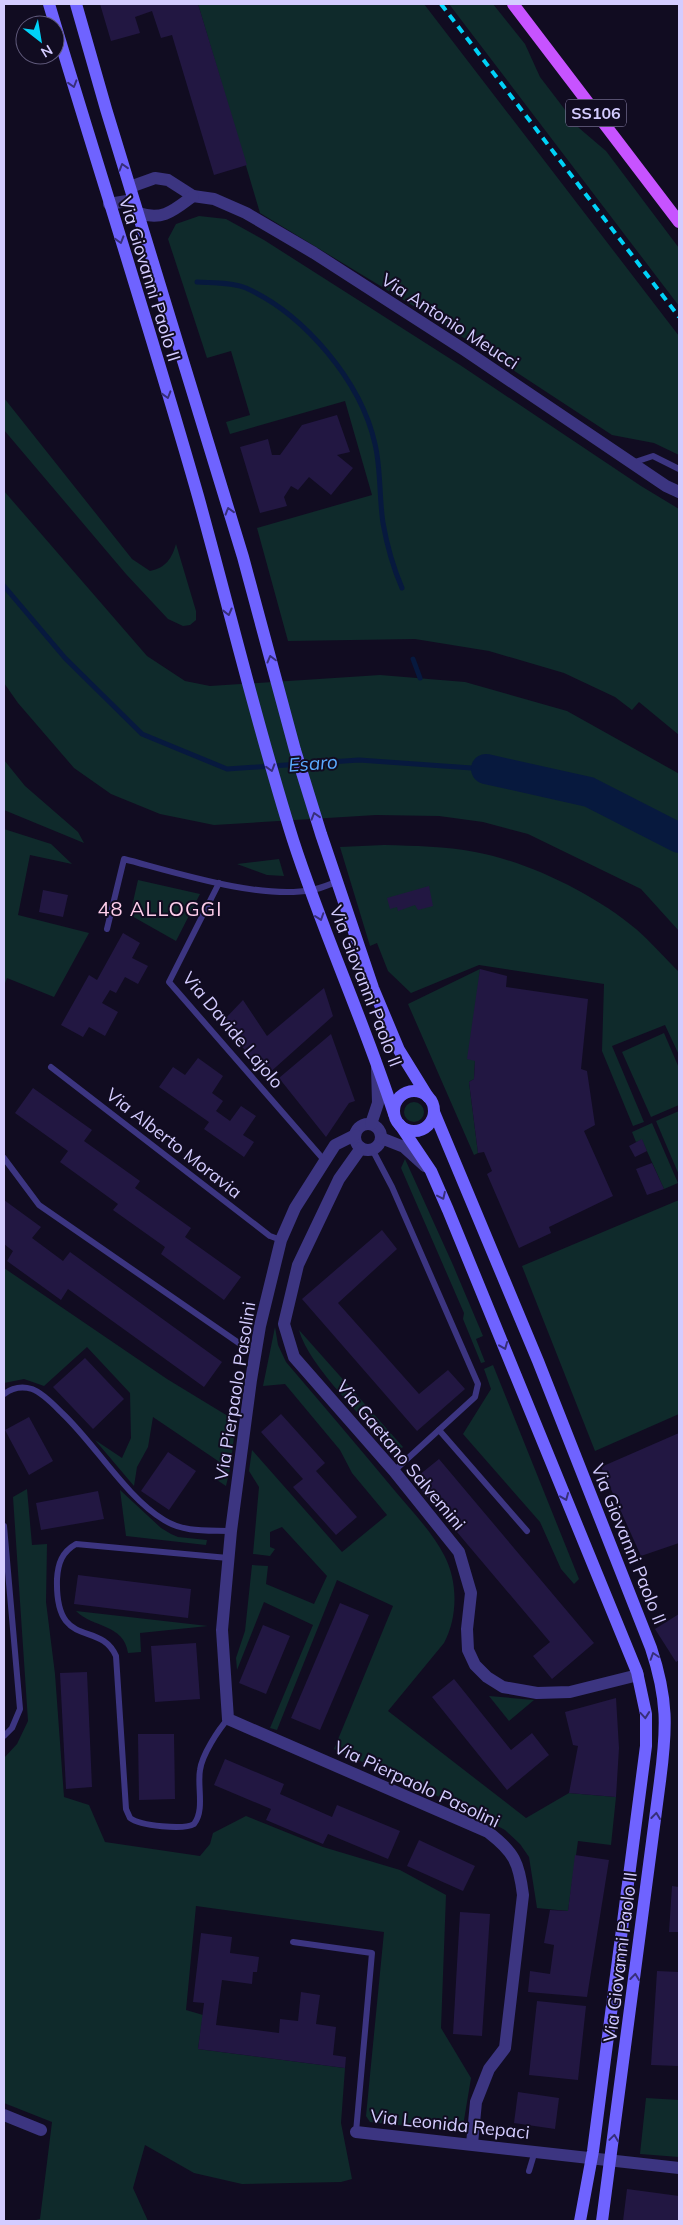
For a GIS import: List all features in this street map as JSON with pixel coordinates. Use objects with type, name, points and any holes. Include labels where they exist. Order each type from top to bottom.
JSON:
[{"type":"main road","name":"SS106","points":[[513,4],[679,222]]},
{"type":"street","name":"Via Giovanni Paolo II","points":[[49,4],[216,564],[268,758],[311,890],[397,1119],[431,1172],[638,1675],[646,1714],[646,1746],[591,2158],[580,2221]]},
{"type":"street","name":"Via Giovanni Paolo II","points":[[76,4],[243,557],[295,750],[336,882],[373,988],[399,1050],[428,1097]]},
{"type":"street","points":[[130,187],[155,178],[168,180],[193,196],[164,215],[152,217],[138,213]]},
{"type":"street","name":"Via Antonio Meucci","points":[[193,196],[214,199],[246,213],[314,253],[679,492]]},
{"type":"street","points":[[109,204],[134,200]]},
{"type":"street","points":[[371,1124],[378,1103],[376,1060]]},
{"type":"street","points":[[418,1092],[428,1097],[434,1112],[429,1124],[418,1130],[411,1131],[397,1119],[397,1102],[406,1093],[418,1092]]},
{"type":"street","name":"Via Giovanni Paolo II","points":[[434,1112],[538,1361],[651,1648],[662,1689],[666,1714],[664,1754],[602,2221]]},
{"type":"street","points":[[362,1124],[371,1124],[380,1130],[381,1138],[378,1145],[367,1149],[356,1142],[355,1135],[362,1124]]},
{"type":"street","name":"Via Pierpaolo Pasolini","points":[[355,1135],[335,1145],[295,1208],[282,1240],[256,1350],[231,1531],[222,1630],[228,1719],[488,1832],[509,1848],[520,1869],[523,1895],[506,2039],[504,2048],[489,2069],[476,2102],[472,2144]]},
{"type":"street","points":[[381,1138],[404,1147],[431,1172]]},
{"type":"street","name":"Via Gaetano Salvemini","points":[[367,1149],[339,1179],[298,1265],[284,1324],[294,1356],[394,1471],[459,1552],[471,1593],[467,1629],[468,1650],[475,1665],[503,1687],[537,1693],[570,1692],[638,1675]]},
{"type":"street","points":[[4,2116],[41,2130]]},
{"type":"street","name":"Via Leonida Repaci","points":[[356,2132],[679,2168]]},
{"type":"lane","points":[[632,463],[653,456],[679,469]]},
{"type":"lane","points":[[107,929],[124,860],[219,883],[277,892],[311,890],[336,882]]},
{"type":"lane","name":"Via Davide Lajolo","points":[[219,883],[168,982],[324,1160]]},
{"type":"lane","name":"Via Alberto Moravia","points":[[51,1067],[270,1236],[282,1240]]},
{"type":"lane","points":[[367,1149],[392,1187],[478,1384],[475,1398],[394,1471]]},
{"type":"lane","points":[[4,1158],[39,1205],[246,1348],[256,1350]]},
{"type":"lane","points":[[4,1394],[15,1388],[23,1387],[37,1391],[66,1416],[132,1492],[162,1519],[177,1528],[231,1531]]},
{"type":"lane","points":[[439,1430],[527,1531]]},
{"type":"lane","points":[[4,1526],[20,1709],[12,1728],[4,1736]]},
{"type":"lane","points":[[228,1558],[76,1544],[67,1549],[61,1558],[57,1568],[57,1589],[60,1610],[68,1624],[74,1630],[107,1643],[116,1656],[126,1809],[130,1818],[140,1823],[183,1828],[194,1824],[199,1815],[200,1769],[219,1728],[228,1719]]},
{"type":"lane","name":"Via Leonida Repaci","points":[[293,1942],[372,1953],[356,2132]]},
{"type":"lane","points":[[529,2171],[535,2151]]},
{"type":"green space","points":[[198,4],[424,4],[679,336],[679,455],[654,443],[612,435],[435,319],[260,213]]},
{"type":"green space","points":[[449,4],[493,4],[525,44],[540,77],[579,128],[606,151],[679,248],[679,306]]},
{"type":"green space","points":[[199,216],[226,219],[264,240],[460,365],[641,486],[679,509],[679,735],[639,702],[632,710],[615,697],[564,673],[489,651],[415,639],[288,641],[257,528],[372,495],[345,401],[230,434],[226,422],[250,415],[231,351],[207,358],[168,239],[176,224]]},
{"type":"green space","points":[[4,398],[132,559],[150,571],[156,570],[168,562],[176,544],[196,611],[196,620],[190,625],[183,626],[168,619],[126,574],[4,430]]},
{"type":"green space","points":[[4,491],[147,656],[185,681],[210,686],[380,675],[465,682],[567,711],[676,772],[679,774],[679,931],[641,889],[528,834],[483,822],[439,816],[376,815],[214,825],[160,814],[111,794],[74,768],[18,703],[4,683]]},
{"type":"green space","points":[[4,760],[25,786],[78,832],[84,843],[4,810]]},
{"type":"green space","points":[[4,829],[51,844],[72,864],[30,855],[18,915],[89,933],[54,997],[7,978],[4,986]]},
{"type":"green space","points":[[384,845],[430,847],[475,852],[517,863],[560,881],[601,904],[636,929],[679,972],[679,1055],[665,1025],[612,1046],[644,1122],[633,1126],[602,1051],[604,984],[479,965],[411,993],[388,971],[377,943],[370,946],[340,847]]},
{"type":"green space","points":[[279,859],[284,876],[267,875],[237,864]]},
{"type":"green space","points":[[138,880],[200,894],[176,941],[130,915]]},
{"type":"green space","points":[[480,969],[474,1079],[469,1082],[478,1153],[474,1155],[408,1004]]},
{"type":"green space","points":[[664,1033],[679,1068],[679,1105],[651,1117],[622,1052]]},
{"type":"green space","points":[[414,1102],[421,1105],[424,1112],[421,1119],[414,1122],[407,1119],[404,1112],[407,1105]]},
{"type":"green space","points":[[679,1111],[679,1175],[656,1121]]},
{"type":"green space","points":[[652,1123],[678,1183],[664,1189],[642,1140],[636,1142],[632,1132]]},
{"type":"green space","points":[[405,1159],[483,1336],[476,1339],[485,1362],[481,1363],[463,1319],[464,1313],[401,1168]]},
{"type":"green space","points":[[679,1200],[679,1414],[595,1451],[522,1266]]},
{"type":"green space","points":[[4,1268],[167,1379],[236,1421],[226,1486],[217,1480],[224,1465],[153,1417],[148,1447],[137,1467],[134,1486],[95,1440],[122,1458],[131,1438],[130,1393],[87,1347],[44,1386],[24,1379],[4,1383]]},
{"type":"green space","points":[[275,1327],[278,1345],[286,1362],[426,1528],[439,1546],[449,1565],[454,1587],[454,1611],[449,1633],[444,1643],[388,1711],[526,1818],[569,1793],[616,1797],[611,1845],[578,1841],[568,1911],[537,1908],[529,1857],[520,1844],[505,1830],[466,1809],[334,1749],[393,1606],[337,1580],[277,1730],[270,1728],[313,1625],[264,1602],[237,1670],[236,1658],[245,1631],[252,1565],[268,1566],[266,1584],[314,1604],[327,1576],[282,1527],[270,1532],[270,1547],[275,1549],[270,1556],[253,1554],[259,1487],[249,1471],[252,1450],[342,1552],[387,1515],[352,1473],[340,1450],[285,1384],[263,1386]]},
{"type":"green space","points":[[299,1330],[403,1447],[395,1453],[341,1394],[314,1360]]},
{"type":"green space","points":[[493,1365],[579,1579],[574,1584],[561,1569],[540,1522],[463,1434],[491,1389],[484,1369]]},
{"type":"green space","points":[[27,1489],[32,1545],[47,1544],[46,1602],[55,1674],[64,1797],[89,1805],[105,1842],[200,1856],[210,1844],[213,1833],[246,1816],[323,1847],[400,1870],[446,1895],[441,2028],[471,2078],[462,2132],[370,2122],[366,2116],[384,1932],[196,1906],[186,2010],[203,2015],[198,2049],[345,2068],[341,2123],[352,2179],[341,2182],[242,2184],[194,2173],[145,2145],[133,2188],[148,2221],[32,2221],[40,2219],[52,2122],[4,2103],[4,1758],[17,1744],[28,1721],[13,1497]]},
{"type":"green space","points":[[120,1490],[161,1528],[178,1537],[207,1540],[206,1545],[126,1536]]},
{"type":"green space","points":[[76,1611],[208,1626],[140,1633],[141,1652],[128,1653],[121,1637],[114,1631],[91,1621]]},
{"type":"green space","points":[[489,1696],[534,1700],[509,1721]]},
{"type":"green space","points":[[646,2098],[679,2100],[679,2157],[640,2154]]},
{"type":"building","points":[[100,4],[198,4],[247,165],[214,175],[172,35],[161,38],[152,11],[135,17],[140,33],[111,41]]},
{"type":"building","points":[[337,415],[350,452],[337,455],[353,468],[331,495],[309,477],[298,490],[291,486],[284,497],[287,506],[260,513],[240,447],[268,439],[272,455],[280,455],[302,425]]},
{"type":"building","points":[[429,886],[433,906],[418,910],[415,905],[398,911],[397,907],[390,909],[387,898]]},
{"type":"building","points":[[43,890],[68,895],[63,917],[39,912]]},
{"type":"building","points":[[123,933],[140,943],[132,958],[148,966],[138,984],[125,977],[116,993],[110,990],[102,1003],[118,1012],[105,1036],[89,1027],[83,1037],[61,1025],[89,975],[97,980]]},
{"type":"building","points":[[480,969],[507,976],[506,987],[588,999],[581,1069],[587,1071],[595,1125],[584,1131],[613,1196],[549,1227],[551,1233],[519,1248],[487,1174],[492,1171],[484,1152],[478,1153],[469,1082],[474,1079],[475,1061],[467,1059]]},
{"type":"building","points":[[324,988],[333,1016],[267,1075],[221,1023],[243,1000],[267,1036]]},
{"type":"building","points":[[331,1034],[355,1101],[349,1103],[326,1137],[279,1078]]},
{"type":"building","points":[[198,1058],[223,1076],[212,1093],[223,1101],[216,1111],[230,1121],[241,1106],[256,1116],[243,1135],[254,1142],[244,1157],[204,1129],[209,1122],[159,1087],[173,1067],[185,1075]]},
{"type":"building","points":[[33,1088],[92,1130],[84,1141],[140,1181],[135,1188],[191,1228],[185,1237],[241,1277],[224,1300],[161,1254],[165,1247],[113,1210],[118,1204],[60,1162],[68,1151],[15,1113]]},
{"type":"building","points":[[642,1139],[647,1151],[635,1157],[629,1146]]},
{"type":"building","points":[[652,1163],[664,1189],[647,1195],[636,1169]]},
{"type":"building","points":[[4,1200],[41,1227],[32,1238],[63,1261],[70,1252],[222,1362],[204,1387],[68,1289],[61,1300],[7,1261],[13,1251],[4,1244]]},
{"type":"building","points":[[382,1230],[397,1249],[338,1303],[419,1394],[448,1370],[465,1389],[417,1431],[302,1299]]},
{"type":"building","points":[[85,1358],[124,1399],[93,1429],[53,1387]]},
{"type":"building","points":[[281,1414],[325,1463],[316,1471],[357,1517],[336,1535],[293,1487],[303,1479],[261,1432]]},
{"type":"building","points":[[29,1417],[53,1461],[29,1475],[5,1430]]},
{"type":"building","points":[[679,1433],[679,1543],[641,1556],[601,1467]]},
{"type":"building","points":[[168,1452],[196,1471],[169,1510],[141,1491]]},
{"type":"building","points":[[439,1459],[594,1643],[552,1679],[533,1656],[550,1642],[413,1480]]},
{"type":"building","points":[[98,1491],[104,1519],[41,1530],[36,1503]]},
{"type":"building","points":[[78,1575],[191,1589],[188,1618],[74,1604]]},
{"type":"building","points":[[340,1603],[369,1615],[320,1730],[291,1718]]},
{"type":"building","points":[[679,1614],[679,1660],[676,1662],[655,1629]]},
{"type":"building","points":[[263,1625],[290,1636],[266,1694],[239,1683]]},
{"type":"building","points":[[196,1643],[200,1699],[155,1702],[151,1646]]},
{"type":"building","points":[[87,1672],[92,1787],[66,1789],[60,1673]]},
{"type":"building","points":[[454,1679],[511,1750],[532,1733],[549,1755],[507,1790],[432,1697]]},
{"type":"building","points":[[616,1698],[619,1748],[616,1797],[569,1793],[578,1746],[573,1745],[565,1712]]},
{"type":"building","points":[[138,1734],[174,1734],[175,1799],[139,1800]]},
{"type":"building","points":[[225,1759],[284,1784],[280,1794],[332,1817],[337,1805],[400,1831],[388,1859],[328,1834],[323,1844],[266,1820],[271,1809],[214,1785]]},
{"type":"building","points":[[419,1840],[475,1866],[463,1891],[407,1866]]},
{"type":"building","points":[[575,1855],[609,1860],[587,1997],[528,1992],[530,1971],[550,1974],[554,1945],[544,1943],[550,1910],[568,1911]]},
{"type":"building","points":[[672,1886],[679,1887],[679,1932],[669,1932]]},
{"type":"building","points":[[460,1912],[490,1914],[482,2036],[453,2034]]},
{"type":"building","points":[[201,1933],[232,1937],[230,1953],[259,1957],[257,1972],[253,1972],[252,1984],[222,1980],[216,2025],[279,2033],[280,2019],[298,2021],[301,1992],[320,1995],[316,2024],[336,2027],[333,2055],[346,2057],[345,2068],[198,2049],[204,2003],[193,2002]]},
{"type":"building","points":[[657,1971],[679,1972],[679,2066],[651,2065]]},
{"type":"building","points":[[537,2001],[586,2006],[578,2080],[529,2075]]},
{"type":"building","points":[[518,2092],[559,2098],[555,2129],[514,2123]]},
{"type":"building","points":[[627,2189],[679,2196],[679,2221],[623,2221]]},
{"type":"waterway","points":[[197,282],[240,286],[268,300],[289,314],[309,332],[343,374],[368,420],[375,444],[385,532],[388,548],[402,588]]},
{"type":"waterway","name":"Esaro","points":[[4,586],[65,658],[142,734],[227,769],[359,760],[486,769]]},
{"type":"waterway","points":[[413,659],[420,678]]},
{"type":"waterway","name":"Esaro","points":[[486,769],[589,792],[679,838]]},
{"type":"railway","points":[[441,4],[679,317]]},
{"type":"district","name":"48 ALLOGGI","points":[[160,908]]}]
